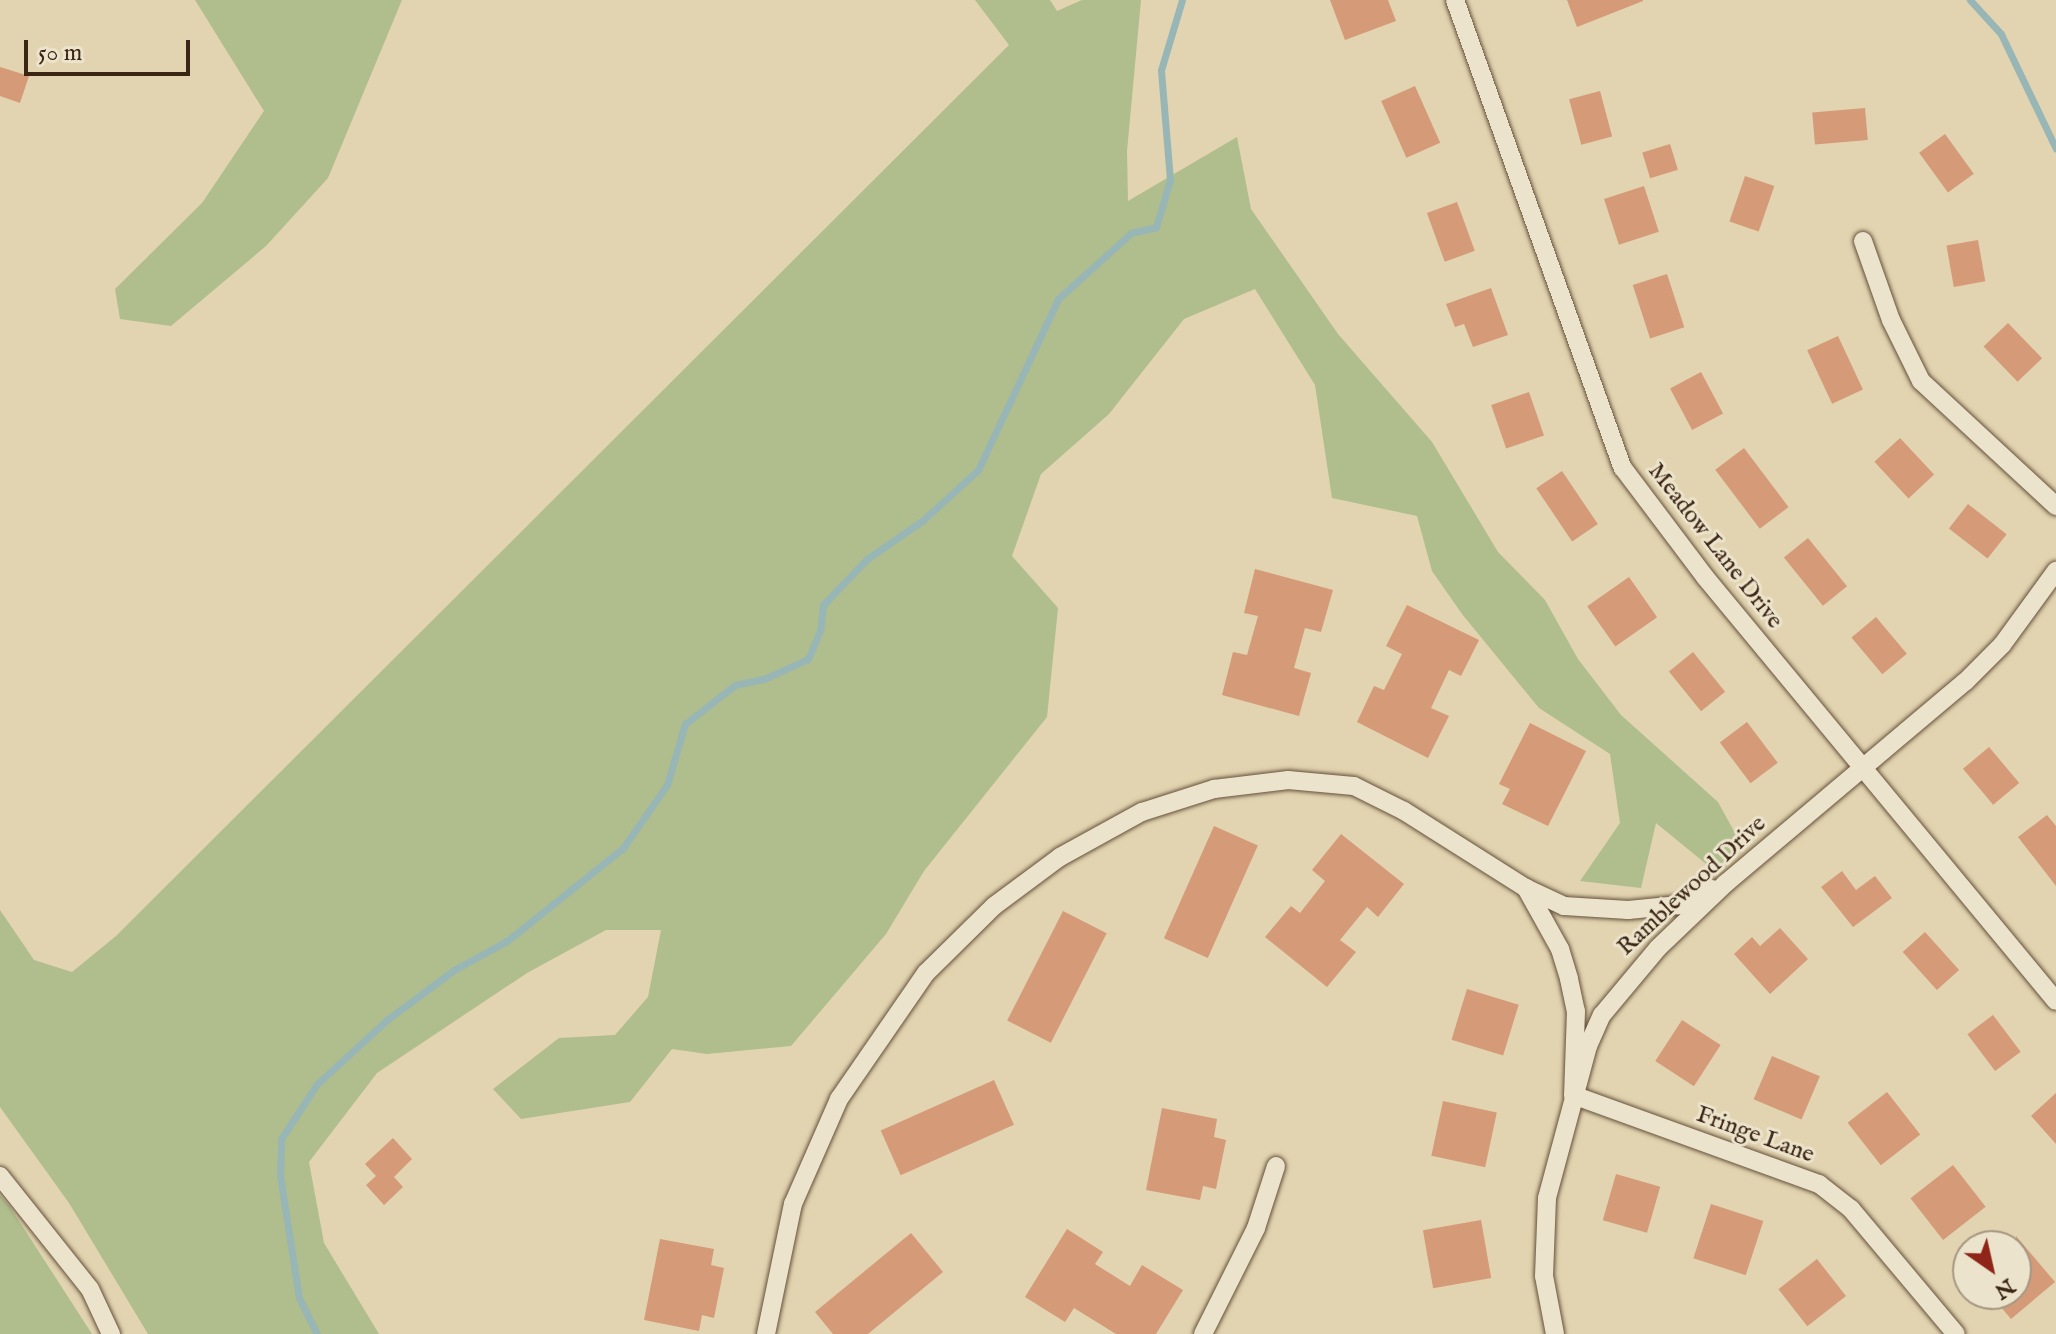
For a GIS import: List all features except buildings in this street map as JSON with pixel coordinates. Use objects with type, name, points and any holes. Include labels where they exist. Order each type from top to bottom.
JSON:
[{"type":"street","name":"Meadow Lane Drive","points":[[1455,0],[1623,468],[1685,552],[2056,1001]]},
{"type":"street","points":[[1863,241],[1891,320],[1921,381],[2056,506]]},
{"type":"street","name":"Ramblewood Drive","points":[[1555,1334],[1544,1276],[1547,1198],[1588,1046],[1624,984],[1726,883],[1965,682],[2002,645],[2056,571]]},
{"type":"street","points":[[766,1334],[793,1204],[839,1099],[926,973],[994,906],[1060,857],[1142,812],[1214,789],[1288,780],[1354,786],[1404,811],[1526,888],[1564,906],[1628,910],[1679,905],[1726,883]]},
{"type":"street","points":[[1526,888],[1560,949],[1572,993],[1573,1095]]},
{"type":"street","name":"Fringe Lane","points":[[1573,1095],[1819,1184],[1851,1209],[1956,1334]]},
{"type":"street","points":[[1203,1334],[1256,1228],[1276,1166]]},
{"type":"street","points":[[0,1176],[90,1289],[111,1334]]},
{"type":"green space","points":[[195,0],[402,0],[328,178],[266,246],[171,326],[120,319],[115,289],[202,203],[264,111]]},
{"type":"green space","points":[[975,0],[1050,0],[1057,11],[1082,0],[1141,0],[1127,151],[1128,201],[1237,137],[1251,209],[1338,334],[1432,442],[1498,552],[1545,600],[1578,659],[1621,715],[1718,802],[1740,842],[1716,872],[1656,823],[1641,888],[1580,881],[1620,823],[1610,754],[1539,708],[1462,614],[1432,571],[1417,516],[1332,498],[1315,385],[1255,289],[1184,319],[1109,414],[1041,474],[1012,556],[1058,608],[1047,717],[924,871],[886,934],[791,1046],[707,1054],[672,1049],[630,1102],[521,1119],[493,1089],[559,1038],[615,1035],[648,997],[661,930],[606,930],[527,973],[377,1073],[309,1162],[324,1243],[379,1334],[148,1334],[69,1203],[0,1107],[0,910],[34,960],[72,972],[116,936],[1009,45]]},
{"type":"green space","points":[[0,1195],[10,1207],[92,1334],[0,1334]]},
{"type":"waterway","points":[[317,1334],[299,1298],[280,1175],[281,1139],[317,1084],[388,1019],[454,970],[507,941],[623,848],[667,785],[685,724],[735,685],[764,679],[808,659],[820,631],[823,605],[867,559],[922,521],[978,470],[1058,299],[1131,233],[1156,227],[1170,180],[1161,70],[1182,0]]},
{"type":"waterway","points":[[1970,0],[2001,34],[2056,149]]}]
